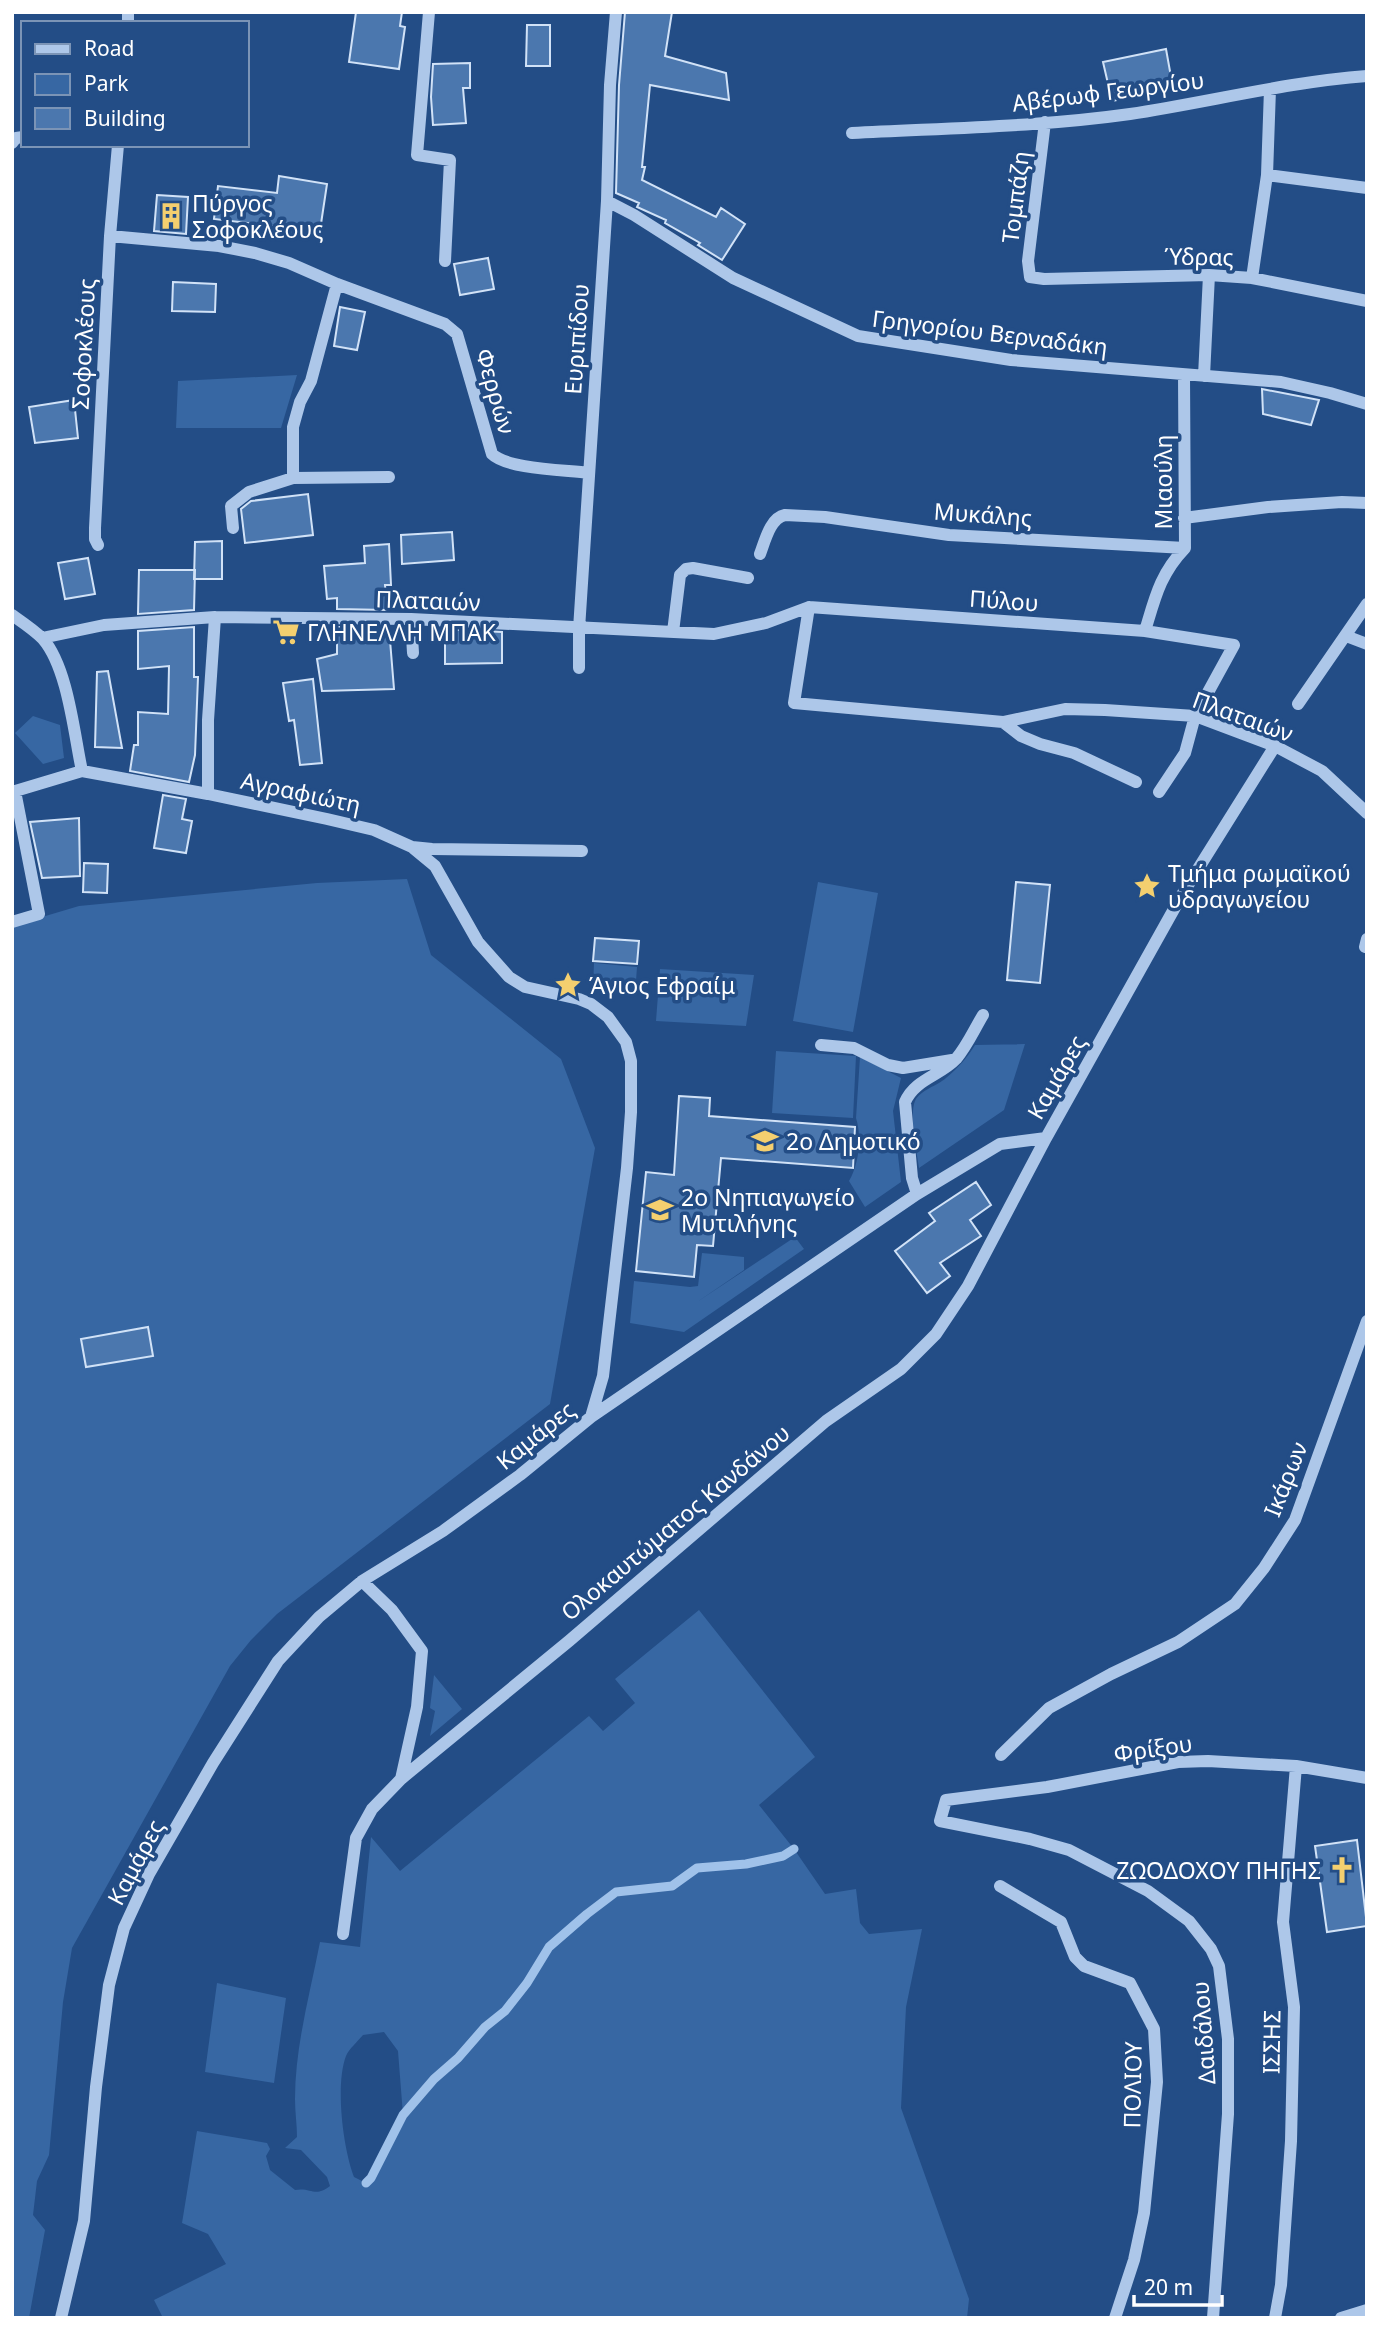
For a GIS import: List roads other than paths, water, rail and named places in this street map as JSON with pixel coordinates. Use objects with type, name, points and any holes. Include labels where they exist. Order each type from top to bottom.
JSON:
[{"type":"street","points":[[429,12],[417,155],[450,160],[445,261]]},
{"type":"street","name":"Ευριπίδου","points":[[579,668],[579,629],[607,201],[610,85],[616,12]]},
{"type":"street","name":"Αβέρωφ Γεωργίου","points":[[852,133],[1045,122],[1129,114],[1307,81],[1367,76]]},
{"type":"street","points":[[1252,278],[1267,175],[1270,89]]},
{"type":"street","name":"Τομπάζη","points":[[1030,277],[1028,261],[1045,122]]},
{"type":"street","name":"Σοφοκλέους","points":[[98,545],[95,528],[110,236],[118,147]]},
{"type":"street","points":[[1267,175],[1367,188]]},
{"type":"street","name":"Γρηγορίου Βερναδάκη","points":[[607,201],[634,215],[733,278],[858,337],[1011,360],[1281,382],[1367,404]]},
{"type":"street","points":[[110,236],[219,246],[255,253],[289,263],[337,284],[311,381],[300,402],[293,427],[293,478]]},
{"type":"street","points":[[1204,376],[1209,275]]},
{"type":"street","name":"Ύδρας","points":[[1030,277],[1044,279],[1209,275],[1252,278],[1367,302]]},
{"type":"street","name":"Φερρών","points":[[337,284],[445,324],[457,334],[476,393],[488,443],[496,458],[509,463],[588,473]]},
{"type":"street","name":"Μιαούλη","points":[[1145,631],[1160,581],[1185,548],[1184,375]]},
{"type":"street","points":[[233,528],[231,506],[249,492],[293,478],[389,477]]},
{"type":"street","points":[[1184,518],[1268,507],[1367,503]]},
{"type":"street","name":"Μυκάλης","points":[[760,554],[774,522],[780,516],[825,517],[949,535],[1185,548]]},
{"type":"street","points":[[673,632],[680,575],[686,569],[694,568],[748,578]]},
{"type":"street","points":[[1298,704],[1367,604]]},
{"type":"street","name":"Πλαταιών","points":[[42,638],[104,625],[215,617],[411,620],[714,634],[735,631],[809,607],[794,703],[1003,722],[1065,709],[1195,716],[1275,746],[1322,771],[1367,813]]},
{"type":"street","name":"Πύλου","points":[[809,607],[1145,631],[1234,645],[1195,716]]},
{"type":"street","points":[[12,615],[42,638],[54,656],[60,670],[82,771]]},
{"type":"street","points":[[208,794],[208,720],[215,617]]},
{"type":"street","points":[[411,620],[413,653]]},
{"type":"street","points":[[1346,636],[1367,644]]},
{"type":"street","points":[[1159,792],[1185,753],[1195,716]]},
{"type":"street","name":"Πλαταιών","points":[[1003,722],[1021,736],[1074,753],[1136,782]]},
{"type":"street","name":"Καμάρες","points":[[61,2318],[84,2221],[96,2087],[109,1985],[124,1928],[149,1874],[278,1661],[319,1617],[362,1581],[443,1531],[520,1475],[591,1417],[917,1195],[1000,1144],[1046,1138],[1183,893],[1275,746]]},
{"type":"street","name":"Αγραφιώτη","points":[[14,792],[82,771],[208,794],[374,830],[412,846],[432,849],[582,851]]},
{"type":"street","points":[[12,922],[39,914],[14,792]]},
{"type":"street","points":[[412,846],[435,866],[478,942],[509,977],[525,987],[591,1004],[608,1017],[626,1042],[631,1060],[631,1112],[626,1168],[603,1376],[591,1417]]},
{"type":"street","points":[[917,1195],[912,1178],[905,1102],[909,1092],[918,1084],[956,1059],[983,1015]]},
{"type":"street","points":[[821,1045],[854,1048],[888,1065],[903,1068],[956,1059]]},
{"type":"street","name":"Ολοκαυτώματος Κανδάνου","points":[[343,1934],[356,1838],[372,1809],[401,1779],[569,1641],[826,1421],[901,1369],[936,1334],[968,1286],[1046,1138]]},
{"type":"street","name":"Ικάρων","points":[[1000,1755],[1049,1708],[1178,1642],[1235,1604],[1264,1568],[1295,1520],[1367,1321]]},
{"type":"street","points":[[362,1581],[392,1610],[422,1651],[417,1707],[401,1779]]},
{"type":"street","name":"Φρίξου","points":[[946,1800],[1047,1787],[1178,1762],[1296,1766],[1367,1778]]},
{"type":"street","name":"ΙΣΣΗΣ","points":[[1275,2318],[1281,2285],[1291,2141],[1294,2007],[1283,1922],[1296,1766]]},
{"type":"street","name":"Δαιδάλου","points":[[946,1800],[940,1821],[1030,1839],[1069,1850],[1149,1891],[1189,1922],[1211,1949],[1219,1966],[1224,1994],[1228,2064],[1228,2114],[1213,2318]]},
{"type":"street","name":"ΠΟΛΙΟΥ","points":[[1000,1886],[1061,1922],[1075,1957],[1084,1966],[1130,1983],[1154,2029],[1157,2082],[1144,2213],[1134,2260],[1115,2318]]},
{"type":"street","points":[[1341,2318],[1367,2310]]},
{"type":"waterway","points":[[366,2183],[403,2115],[434,2079],[458,2058],[485,2027],[505,2011],[527,1983],[549,1947],[587,1914],[616,1892],[672,1886],[697,1868],[746,1864],[783,1856],[794,1849]]},
{"type":"place","name":"Πύργος Σοφοκλέους","points":[[171,216]]},
{"type":"place","name":"ΓΛΗΝΕΛΛΗ ΜΠΑΚ","points":[[286,632]]},
{"type":"place","name":"Τμήμα ρωμαϊκού υδραγωγείου","points":[[1147,886]]},
{"type":"place","name":"Άγιος Εφραίμ","points":[[568,985]]},
{"type":"place","name":"2ο Δημοτικό","points":[[765,1141]]},
{"type":"place","name":"2ο Νηπιαγωγείο Μυτιλήνης","points":[[660,1210]]},
{"type":"place","name":"ΖΩΟΔΟΧΟΥ ΠΗΓΗΣ","points":[[1342,1870]]}]
